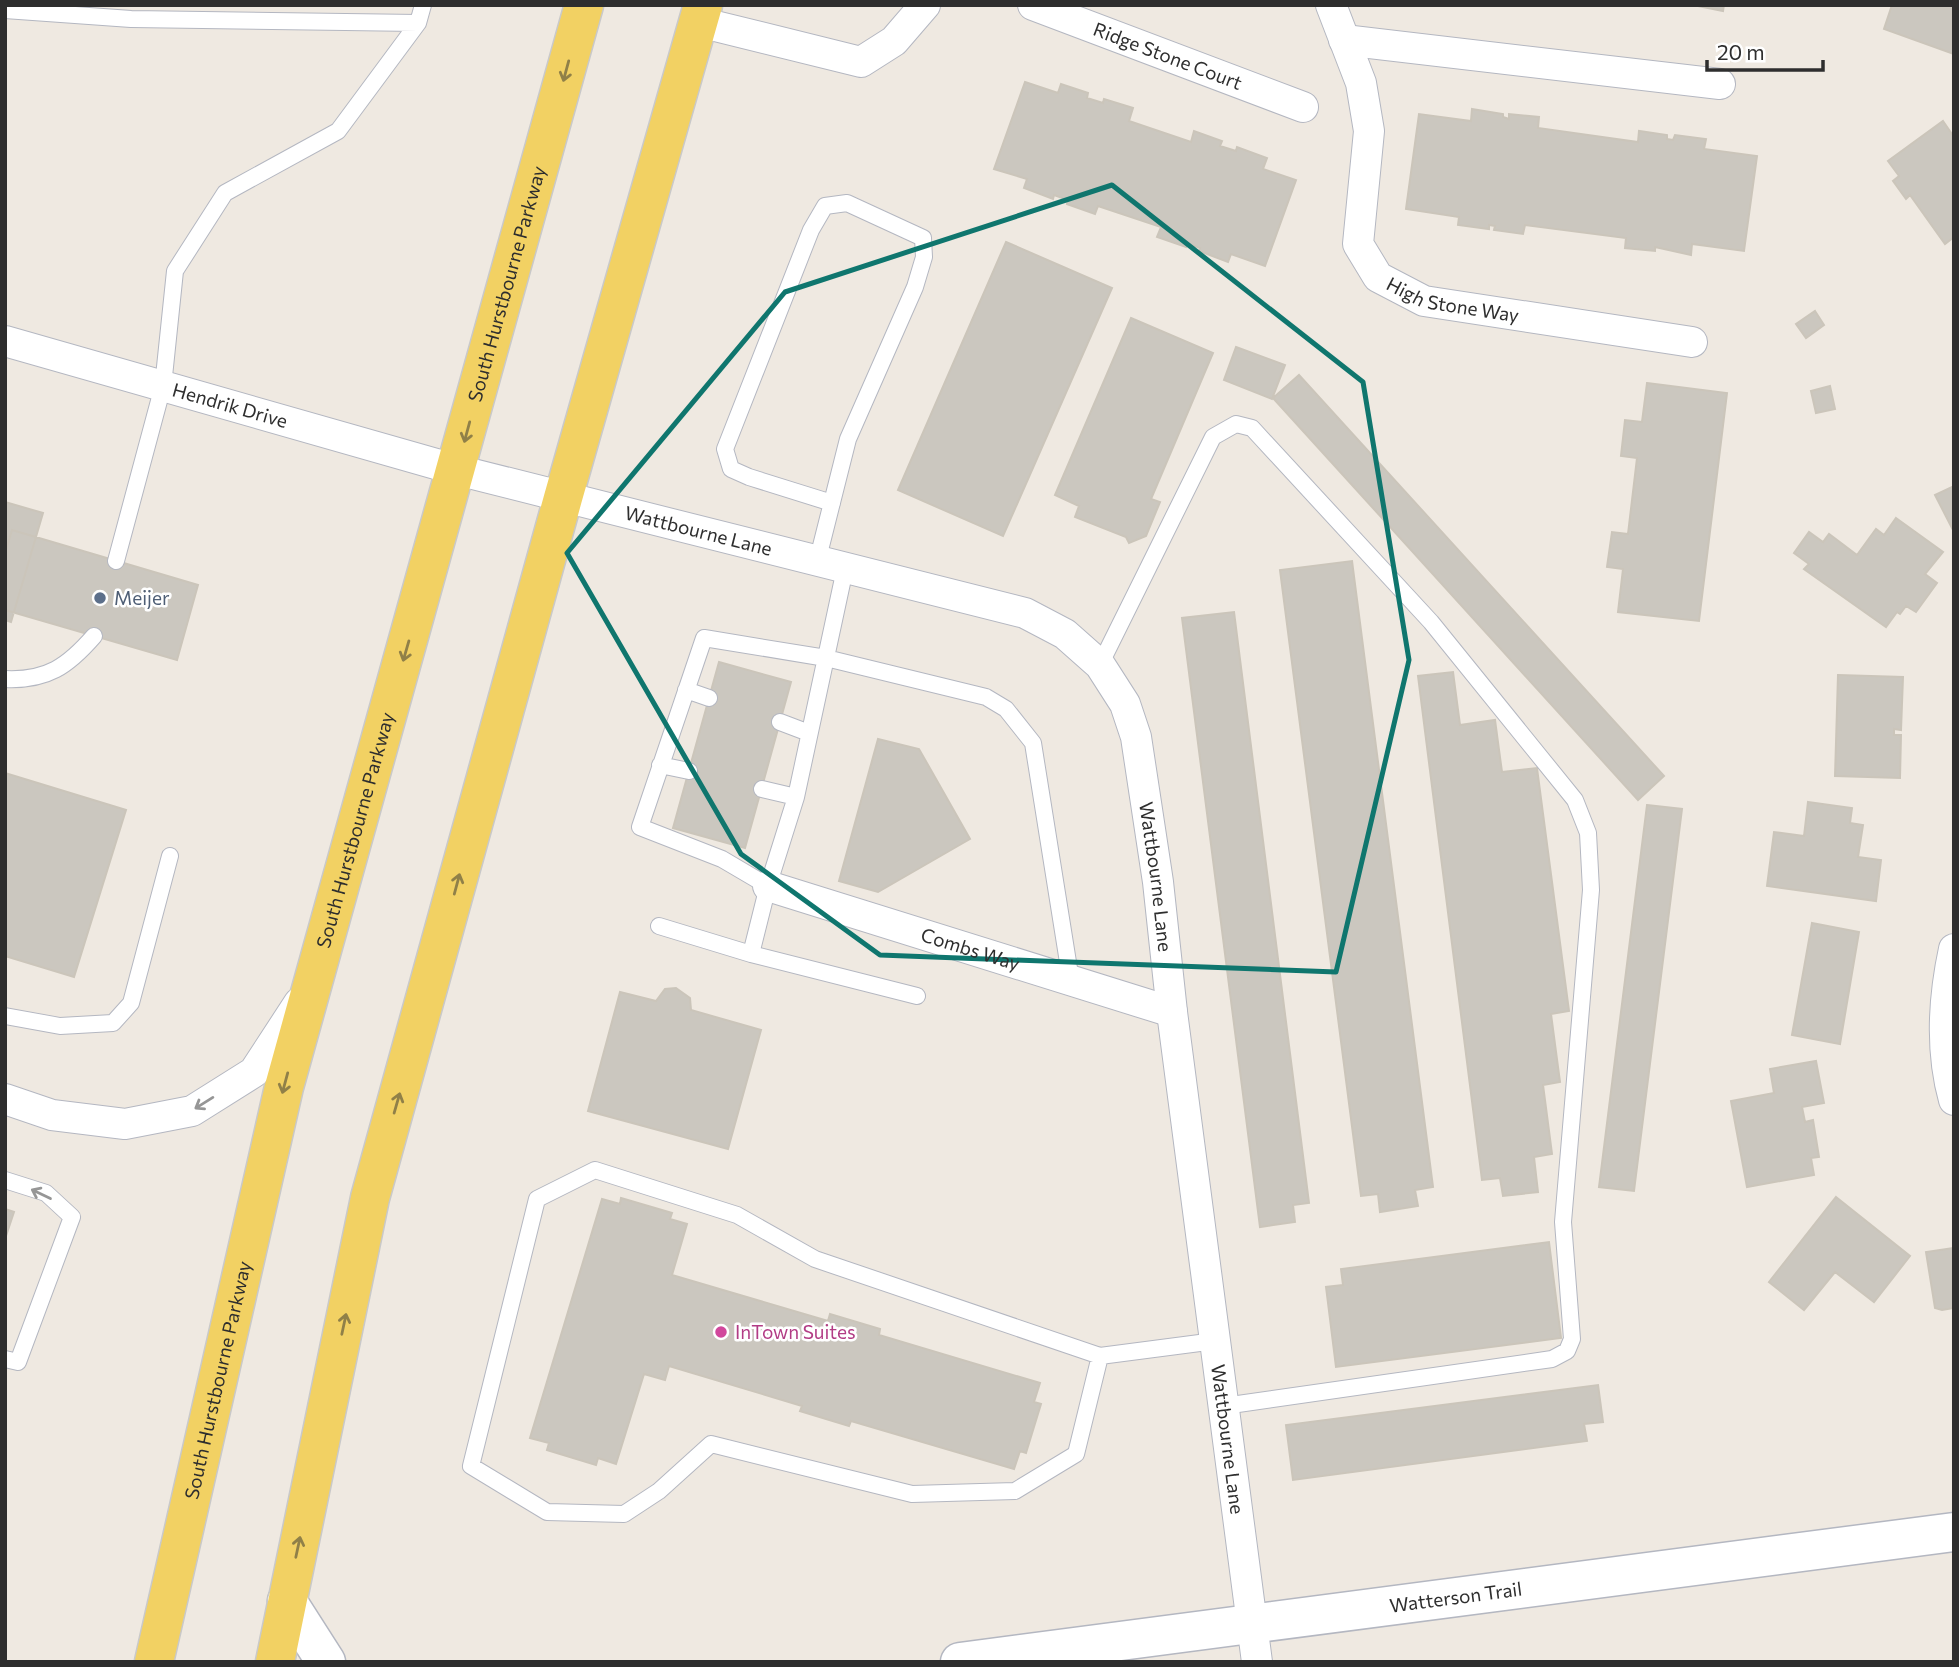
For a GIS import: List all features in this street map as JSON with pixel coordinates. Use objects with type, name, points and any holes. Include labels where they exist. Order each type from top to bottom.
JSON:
[{"type":"main road","name":"South Hurstbourne Parkway","points":[[154,1662],[284,1087],[584,5]]},
{"type":"main road","points":[[275,1662],[370,1198],[562,498],[701,13]]},
{"type":"main road","name":"Watterson Trail","points":[[960,1662],[1954,1532]]},
{"type":"main road","points":[[287,1601],[326,1662]]},
{"type":"street","points":[[701,13],[861,62],[894,41],[925,5]]},
{"type":"street","name":"Ridge Stone Court","points":[[1033,5],[1303,107]]},
{"type":"street","name":"High Stone Way","points":[[1331,5],[1361,83],[1369,131],[1358,244],[1378,277],[1424,301],[1692,342]]},
{"type":"street","points":[[1345,40],[1720,84]]},
{"type":"street","name":"Hendrik Drive","points":[[5,341],[562,498]]},
{"type":"street","name":"Wattbourne Lane","points":[[562,498],[1025,613],[1065,635],[1100,665],[1125,704],[1136,737],[1158,882],[1172,1012],[1257,1662]]},
{"type":"street","name":"Combs Way","points":[[768,886],[1172,1012]]},
{"type":"street","points":[[1954,949],[1943,1032],[1946,1072],[1954,1100]]},
{"type":"street","points":[[5,1099],[52,1115],[125,1124],[192,1111],[254,1072],[313,982]]},
{"type":"lane","points":[[99,5],[131,19]]},
{"type":"lane","points":[[116,561],[163,386],[174,271],[225,193],[338,131],[418,23],[422,5]]},
{"type":"lane","points":[[5,10],[131,19],[418,23]]},
{"type":"lane","points":[[751,954],[768,886],[796,797],[825,658],[832,503],[848,439],[915,287],[925,244],[923,238],[911,230],[847,203],[825,206],[811,230],[725,449],[731,468],[832,503]]},
{"type":"lane","points":[[1100,665],[1213,437],[1236,424],[1252,428],[1431,622],[1575,800],[1588,833],[1591,890],[1563,1222],[1572,1329],[1572,1339],[1567,1351],[1552,1359],[1224,1406]]},
{"type":"lane","points":[[5,679],[26,680],[70,663],[94,636]]},
{"type":"lane","points":[[768,886],[722,859],[640,827],[704,638],[825,658],[986,697],[1006,709],[1024,728],[1033,743],[1049,827],[1071,981]]},
{"type":"lane","points":[[686,690],[709,698]]},
{"type":"lane","points":[[780,722],[809,733]]},
{"type":"lane","points":[[660,765],[689,771]]},
{"type":"lane","points":[[762,789],[796,797]]},
{"type":"lane","points":[[5,1016],[60,1026],[113,1023],[131,1003],[170,856]]},
{"type":"lane","points":[[659,926],[751,954],[917,996]]},
{"type":"lane","points":[[1100,1356],[1076,1454],[1016,1491],[912,1494],[711,1444],[659,1491],[624,1514],[547,1512],[471,1466],[537,1199],[595,1170],[737,1215],[816,1259],[1100,1356],[1215,1340]]},
{"type":"lane","points":[[5,1180],[46,1193],[72,1217],[18,1362],[5,1359]]},
{"type":"highlighted area","points":[[1112,185],[1363,382],[1409,660],[1336,972],[880,955],[741,854],[567,553],[785,292]]},
{"type":"building","points":[[1693,5],[1724,5],[1723,11]]},
{"type":"building","points":[[1892,5],[1954,5],[1954,54],[1884,29]]},
{"type":"building","points":[[1025,82],[1058,93],[1061,84],[1088,93],[1087,98],[1103,103],[1104,99],[1133,108],[1129,121],[1191,142],[1194,131],[1222,141],[1220,146],[1236,151],[1237,147],[1267,158],[1263,169],[1296,180],[1265,266],[1231,254],[1228,262],[1199,251],[1200,248],[1187,243],[1186,247],[1157,237],[1161,227],[1098,206],[1095,214],[1067,204],[1068,200],[1054,195],[1053,199],[1024,188],[1027,179],[994,169]]},
{"type":"building","points":[[1472,109],[1503,114],[1503,117],[1509,119],[1509,114],[1539,117],[1538,128],[1638,142],[1639,131],[1667,135],[1667,139],[1673,140],[1675,135],[1706,139],[1704,149],[1757,156],[1744,251],[1692,244],[1691,255],[1655,247],[1655,251],[1625,248],[1626,238],[1525,225],[1523,234],[1494,230],[1495,226],[1489,225],[1489,229],[1458,225],[1459,217],[1406,209],[1419,114],[1471,121]]},
{"type":"building","points":[[1943,121],[1954,137],[1954,237],[1945,244],[1910,195],[1906,199],[1893,181],[1899,176],[1888,161]]},
{"type":"building","points":[[1006,242],[1112,288],[1003,536],[898,490]]},
{"type":"building","points":[[1815,311],[1824,325],[1806,338],[1796,324]]},
{"type":"building","points":[[1131,318],[1213,353],[1151,499],[1160,502],[1146,536],[1129,543],[1126,537],[1075,517],[1079,506],[1055,495]]},
{"type":"building","points":[[1236,347],[1285,365],[1272,399],[1224,380]]},
{"type":"building","points":[[1299,375],[1664,776],[1638,800],[1273,398]]},
{"type":"building","points":[[1647,383],[1727,393],[1699,621],[1618,612],[1623,569],[1607,567],[1612,532],[1628,534],[1637,458],[1621,456],[1625,420],[1642,422]]},
{"type":"building","points":[[1830,386],[1835,409],[1816,413],[1811,391]]},
{"type":"building","points":[[1954,486],[1954,532],[1935,495]]},
{"type":"building","points":[[5,502],[43,513],[11,622],[5,620]]},
{"type":"building","points":[[1896,518],[1943,552],[1925,574],[1937,583],[1916,612],[1906,606],[1900,614],[1897,612],[1886,627],[1804,569],[1809,564],[1794,553],[1809,532],[1823,542],[1829,534],[1857,555],[1876,529],[1884,535]]},
{"type":"building","name":"Meijer","points":[[12,530],[198,585],[177,660],[5,610],[5,553]]},
{"type":"building","points":[[1352,561],[1433,1187],[1415,1190],[1418,1206],[1380,1212],[1378,1194],[1361,1196],[1280,570]]},
{"type":"building","points":[[1234,612],[1309,1203],[1293,1205],[1295,1222],[1260,1227],[1182,618]]},
{"type":"building","points":[[719,662],[791,682],[745,848],[673,828]]},
{"type":"building","points":[[1453,672],[1460,725],[1495,720],[1502,772],[1537,768],[1569,1011],[1551,1014],[1560,1082],[1543,1085],[1552,1154],[1534,1157],[1538,1192],[1503,1196],[1500,1178],[1482,1180],[1418,676]]},
{"type":"building","points":[[1838,675],[1903,677],[1901,730],[1894,729],[1894,735],[1901,735],[1900,778],[1835,776]]},
{"type":"building","points":[[878,739],[919,749],[970,839],[878,892],[839,881]]},
{"type":"building","points":[[5,773],[126,810],[74,977],[5,956]]},
{"type":"building","points":[[1808,802],[1852,808],[1850,823],[1863,825],[1858,857],[1881,860],[1876,901],[1767,886],[1774,832],[1804,836]]},
{"type":"building","points":[[1647,805],[1682,809],[1634,1191],[1599,1187]]},
{"type":"building","points":[[1812,923],[1859,932],[1840,1044],[1792,1035]]},
{"type":"building","points":[[676,988],[690,998],[691,1010],[761,1030],[728,1149],[588,1111],[620,992],[656,1001],[665,989]]},
{"type":"building","points":[[1816,1061],[1824,1103],[1802,1107],[1805,1122],[1813,1120],[1819,1157],[1811,1158],[1814,1175],[1747,1187],[1731,1101],[1774,1093],[1770,1069]]},
{"type":"building","points":[[1836,1197],[1910,1256],[1874,1302],[1835,1272],[1804,1310],[1769,1282]]},
{"type":"building","name":"InTown Suites","points":[[621,1198],[672,1213],[670,1219],[687,1224],[672,1275],[828,1321],[830,1314],[880,1329],[879,1335],[1040,1383],[1034,1402],[1041,1404],[1026,1453],[1020,1451],[1014,1469],[851,1421],[849,1426],[800,1411],[802,1406],[669,1366],[665,1380],[644,1374],[616,1464],[598,1458],[596,1465],[547,1450],[549,1443],[530,1438],[602,1199],[620,1204]]},
{"type":"building","points":[[5,1209],[14,1212],[5,1239]]},
{"type":"building","points":[[1549,1242],[1561,1338],[1336,1367],[1326,1287],[1343,1285],[1341,1269]]},
{"type":"building","points":[[1954,1248],[1954,1308],[1942,1310],[1935,1308],[1926,1252]]},
{"type":"building","points":[[1598,1385],[1603,1422],[1584,1424],[1587,1441],[1293,1480],[1286,1425]]},
{"type":"place","name":"Meijer","points":[[100,598]]},
{"type":"place","name":"InTown Suites","points":[[721,1332]]}]
